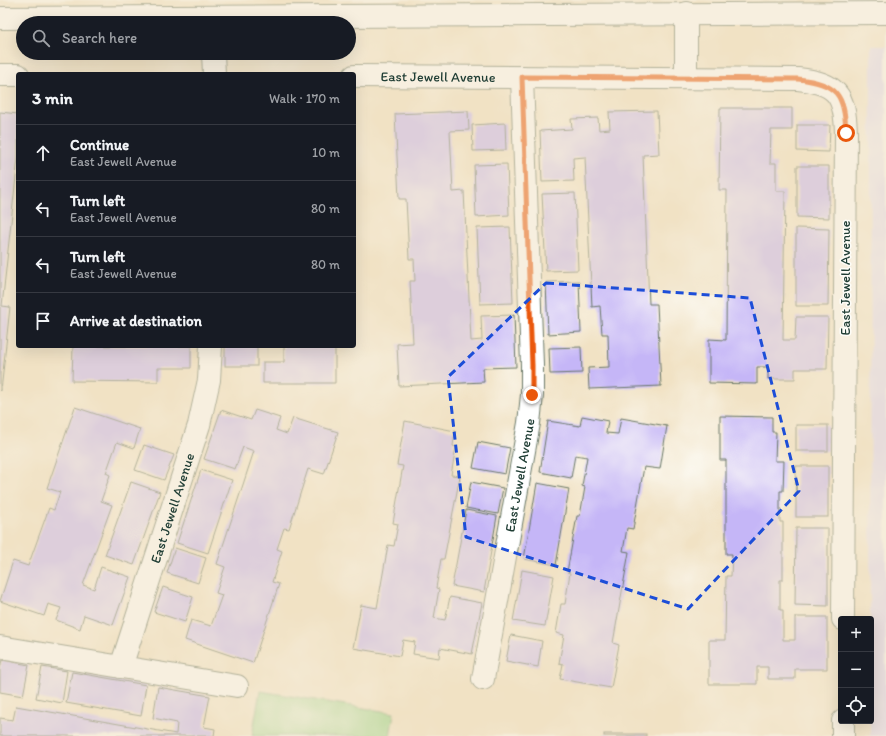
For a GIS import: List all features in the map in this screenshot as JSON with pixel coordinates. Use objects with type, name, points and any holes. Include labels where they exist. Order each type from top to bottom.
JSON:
[{"type":"street","points":[[106,16],[396,8],[625,7],[686,14],[886,14]]},
{"type":"street","points":[[686,14],[686,78]]},
{"type":"street","points":[[0,18],[16,18]]},
{"type":"street","points":[[213,60],[214,72]]},
{"type":"street","points":[[0,75],[16,75]]},
{"type":"street","name":"East Jewell Avenue","points":[[356,76],[798,79],[828,85],[835,90],[843,104],[846,133],[843,616]]},
{"type":"street","name":"East Jewell Avenue","points":[[483,679],[529,424],[532,395],[522,77]]},
{"type":"street","name":"East Jewell Avenue","points":[[121,667],[201,419],[209,380],[211,348]]},
{"type":"street","points":[[0,646],[237,686]]},
{"type":"street","points":[[843,724],[843,736]]},
{"type":"highlighted area","points":[[546,283],[750,298],[799,491],[688,609],[466,537],[448,377]]},
{"type":"shaded area","points":[[871,46],[886,46],[886,736],[870,736],[870,724],[874,724],[874,616],[870,616]]},
{"type":"green space","points":[[260,691],[394,713],[390,736],[252,736]]},
{"type":"building","points":[[720,108],[792,108],[792,130],[771,130],[770,163],[776,163],[776,191],[785,191],[783,340],[795,340],[796,317],[828,317],[827,369],[795,369],[795,379],[768,379],[768,367],[757,367],[757,384],[709,383],[709,339],[726,340],[727,190],[719,190]]},
{"type":"building","points":[[468,111],[469,130],[450,131],[453,192],[464,191],[471,341],[482,340],[481,316],[514,315],[516,367],[483,368],[484,382],[399,386],[397,344],[413,343],[410,281],[415,281],[414,259],[409,259],[406,199],[399,199],[395,114]]},
{"type":"building","points":[[657,111],[659,154],[643,155],[649,304],[657,304],[661,386],[589,389],[588,368],[609,367],[608,334],[602,334],[600,306],[592,307],[585,157],[573,158],[574,181],[542,182],[540,131],[572,129],[571,119],[598,118],[599,130],[610,129],[609,112]]},
{"type":"building","points":[[0,112],[16,114],[16,176],[2,306],[10,307],[1,391]]},
{"type":"building","points":[[505,123],[506,150],[473,151],[472,125]]},
{"type":"building","points":[[797,125],[830,125],[829,152],[797,151]]},
{"type":"building","points":[[507,164],[509,215],[476,217],[474,165]]},
{"type":"building","points":[[797,166],[829,166],[829,218],[797,217]]},
{"type":"building","points":[[575,193],[578,270],[546,271],[542,194]]},
{"type":"building","points":[[510,227],[513,303],[480,304],[477,228]]},
{"type":"building","points":[[796,228],[829,229],[828,306],[796,306]]},
{"type":"building","points":[[579,281],[581,332],[548,334],[546,282]]},
{"type":"building","points":[[581,347],[582,373],[550,374],[549,348]]},
{"type":"building","points":[[73,348],[191,348],[191,368],[158,368],[158,382],[72,381]]},
{"type":"building","points":[[225,348],[257,348],[257,366],[225,366]]},
{"type":"building","points":[[284,348],[335,348],[335,383],[263,383],[263,362],[284,362]]},
{"type":"building","points":[[75,407],[140,429],[134,448],[117,442],[106,473],[110,475],[101,501],[112,505],[83,585],[94,589],[101,567],[130,577],[113,625],[84,615],[80,629],[56,620],[61,608],[48,604],[44,616],[0,601],[13,561],[28,566],[49,508],[54,510],[60,492],[47,488]]},
{"type":"building","points":[[221,410],[251,420],[255,410],[280,418],[276,430],[287,434],[293,418],[338,432],[324,474],[308,469],[289,529],[284,528],[277,549],[282,551],[272,582],[279,584],[253,663],[185,640],[191,620],[211,626],[222,595],[216,593],[225,567],[217,564],[254,451],[243,447],[235,469],[204,459]]},
{"type":"building","points":[[582,416],[608,421],[606,433],[618,434],[621,418],[667,426],[660,469],[644,467],[633,529],[627,528],[623,551],[629,552],[613,643],[619,645],[611,688],[560,679],[563,664],[559,663],[564,635],[556,633],[561,604],[565,604],[570,573],[567,572],[577,516],[580,516],[585,487],[582,486],[587,457],[575,455],[571,478],[540,472],[548,421],[580,426]]},
{"type":"building","points":[[720,416],[772,417],[772,432],[776,432],[775,461],[784,461],[783,491],[780,491],[780,522],[783,522],[783,580],[780,580],[780,610],[783,610],[783,640],[795,640],[795,617],[827,617],[827,669],[795,669],[795,679],[768,679],[768,667],[757,667],[757,684],[709,684],[709,640],[725,640],[726,576],[731,576],[732,554],[726,554],[726,460],[720,460]]},
{"type":"building","points":[[405,421],[455,431],[453,446],[456,447],[451,475],[460,476],[444,559],[441,559],[436,588],[439,589],[434,618],[445,620],[450,597],[482,603],[472,654],[440,648],[439,658],[413,654],[415,642],[403,640],[400,656],[353,648],[361,605],[377,608],[388,545],[394,546],[398,524],[393,523],[403,466],[397,465]]},
{"type":"building","points":[[796,425],[828,425],[828,451],[796,451]]},
{"type":"building","points":[[478,442],[510,448],[505,474],[473,468]]},
{"type":"building","points":[[144,445],[174,455],[164,480],[135,470]]},
{"type":"building","points":[[796,466],[828,466],[828,517],[796,517]]},
{"type":"building","points":[[201,470],[232,480],[208,553],[177,543]]},
{"type":"building","points":[[131,482],[160,492],[134,565],[105,555]]},
{"type":"building","points":[[471,482],[503,488],[498,514],[466,508]]},
{"type":"building","points":[[537,483],[569,489],[556,565],[524,559]]},
{"type":"building","points":[[466,510],[497,516],[484,592],[452,586]]},
{"type":"building","points":[[796,528],[828,528],[828,606],[795,605]]},
{"type":"building","points":[[175,548],[206,558],[198,583],[167,573]]},
{"type":"building","points":[[522,570],[554,576],[545,626],[513,621]]},
{"type":"building","points":[[163,587],[193,597],[185,622],[154,612]]},
{"type":"building","points":[[511,635],[542,641],[538,667],[506,661]]},
{"type":"building","points":[[2,660],[29,665],[23,696],[0,692],[0,669]]},
{"type":"building","points":[[42,667],[67,671],[62,703],[36,698]]},
{"type":"building","points":[[72,672],[146,685],[141,716],[66,703]]},
{"type":"building","points":[[158,687],[210,696],[204,727],[215,729],[214,736],[0,736],[0,718],[13,720],[16,706],[176,734],[177,723],[153,718]]},
{"type":"building","points":[[604,734],[646,734],[646,736],[604,736]]},
{"type":"route","points":[[532,395],[522,77],[798,79],[814,81],[828,85],[835,90],[839,96],[843,104],[846,133]]}]
